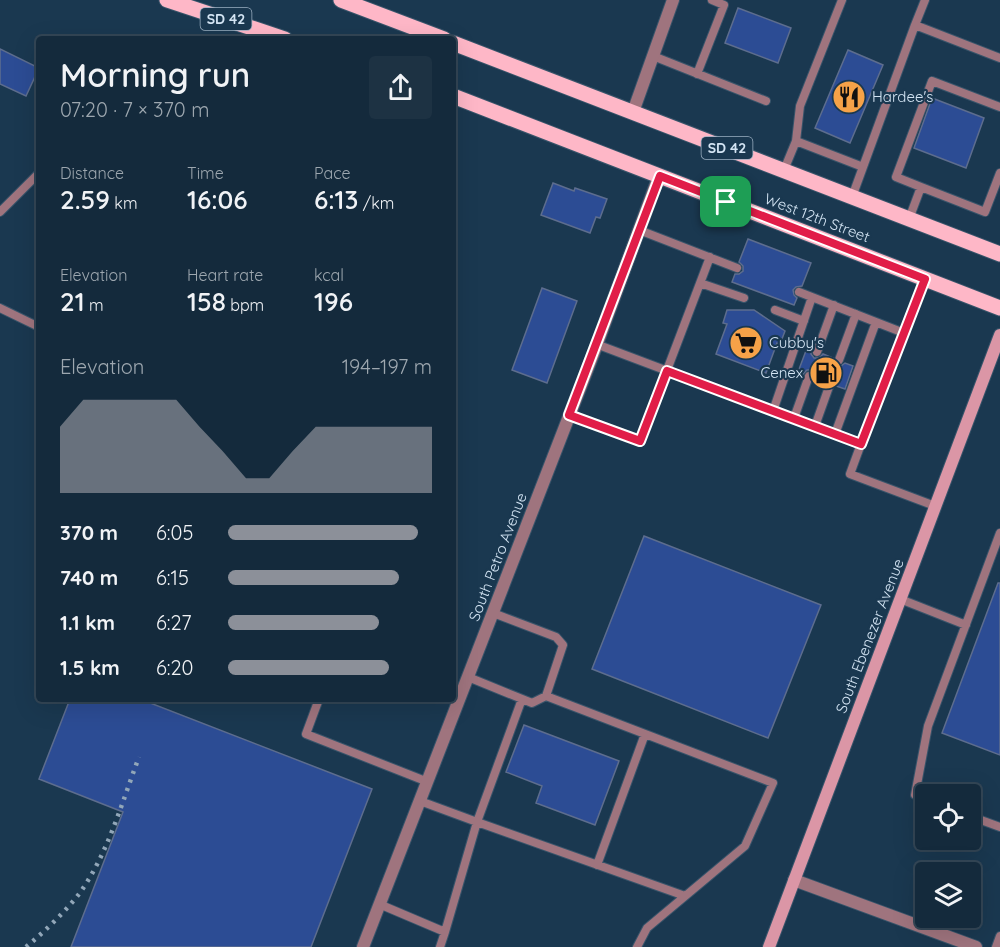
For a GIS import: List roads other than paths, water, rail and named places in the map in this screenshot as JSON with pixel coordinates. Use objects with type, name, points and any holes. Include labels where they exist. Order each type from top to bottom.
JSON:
[{"type":"main road","name":"SD 42","points":[[167,0],[273,36]]},
{"type":"main road","points":[[341,0],[436,36]]},
{"type":"main road","name":"SD 42","points":[[456,44],[1000,254]]},
{"type":"main road","name":"West 12th Street","points":[[456,97],[1000,308]]},
{"type":"street","points":[[633,112],[673,0]]},
{"type":"street","name":"South Petro Avenue","points":[[458,688],[468,677],[660,176]]},
{"type":"street","name":"South Ebenezer Avenue","points":[[769,947],[1000,335]]},
{"type":"street","name":"South Petro Avenue","points":[[363,947],[428,782],[454,702]]},
{"type":"street","points":[[794,880],[976,947]]},
{"type":"lane","points":[[697,74],[724,5],[712,0]]},
{"type":"lane","points":[[784,170],[796,141],[800,106],[842,0]]},
{"type":"lane","points":[[852,197],[925,0]]},
{"type":"lane","points":[[915,25],[1000,58]]},
{"type":"lane","points":[[653,56],[765,101]]},
{"type":"lane","points":[[1000,107],[932,81],[896,177],[985,212],[1000,173]]},
{"type":"lane","points":[[796,141],[863,167]]},
{"type":"lane","points":[[0,212],[36,176]]},
{"type":"lane","points":[[909,219],[921,187]]},
{"type":"lane","points":[[639,230],[737,268]]},
{"type":"lane","points":[[569,415],[640,441],[710,257]]},
{"type":"lane","points":[[925,279],[850,474],[935,506]]},
{"type":"lane","points":[[700,283],[744,298]]},
{"type":"lane","points":[[800,292],[904,333]]},
{"type":"lane","points":[[773,411],[812,297]]},
{"type":"lane","points":[[818,352],[834,306]]},
{"type":"lane","points":[[0,308],[36,326]]},
{"type":"lane","points":[[775,310],[804,321]]},
{"type":"lane","points":[[839,360],[856,314]]},
{"type":"lane","points":[[835,434],[876,322]]},
{"type":"lane","points":[[596,344],[861,444]]},
{"type":"lane","points":[[794,418],[809,376]]},
{"type":"lane","points":[[815,426],[831,384]]},
{"type":"lane","points":[[917,784],[928,726],[1000,533]]},
{"type":"lane","points":[[900,599],[966,625]]},
{"type":"lane","points":[[468,677],[532,703],[546,696],[563,645],[555,637],[493,613]]},
{"type":"lane","points":[[546,696],[773,783],[746,846],[647,928],[637,947]]},
{"type":"lane","points":[[440,947],[477,822],[522,699]]},
{"type":"lane","points":[[319,702],[306,734],[428,782]]},
{"type":"lane","points":[[597,865],[645,734]]},
{"type":"lane","points":[[420,801],[685,896]]},
{"type":"lane","points":[[981,820],[1000,827]]},
{"type":"lane","points":[[379,904],[445,932]]},
{"type":"lane","points":[[996,947],[1000,936]]},
{"type":"railway","points":[[26,947],[67,908],[89,878],[114,827],[139,757]]},
{"type":"place","name":"Hardee's","points":[[849,97]]},
{"type":"place","name":"Cubby's","points":[[746,343]]},
{"type":"place","name":"Cenex","points":[[826,373]]}]
